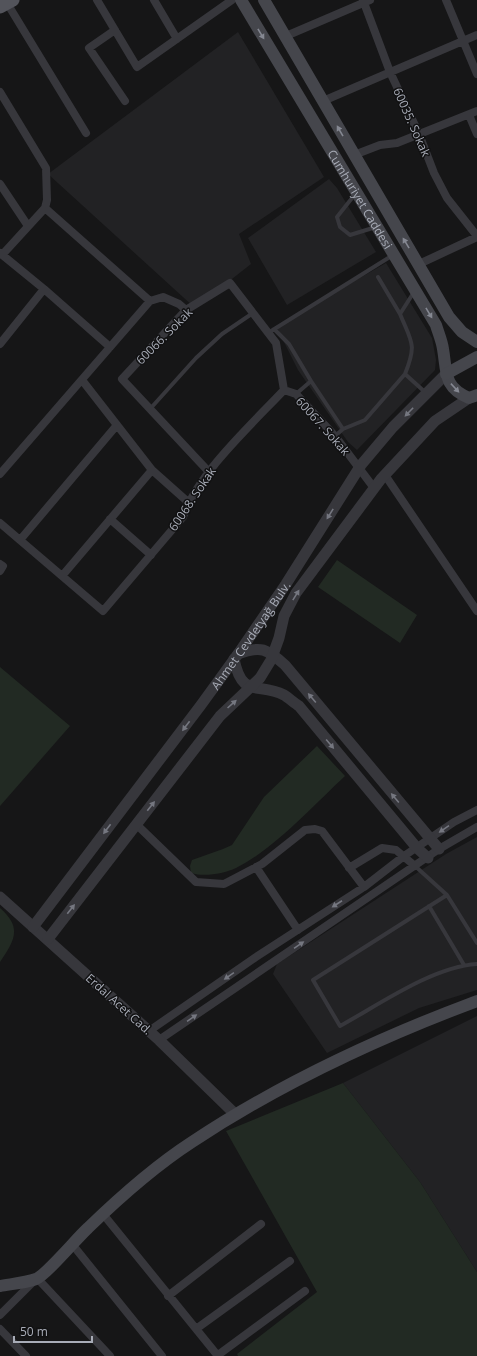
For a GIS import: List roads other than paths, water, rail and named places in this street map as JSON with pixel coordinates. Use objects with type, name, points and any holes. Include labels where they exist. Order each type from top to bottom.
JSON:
[{"type":"main road","name":"Cumhuriyet Caddesi","points":[[241,0],[436,325],[443,348],[446,374],[455,391],[473,396]]},
{"type":"main road","name":"Cumhuriyet Caddesi","points":[[264,0],[449,317],[462,332],[477,342]]},
{"type":"main road","name":"Ahmet Cevdetyağ Bulv.","points":[[446,374],[477,357]]},
{"type":"main road","points":[[0,1286],[37,1278],[133,1187],[191,1142],[235,1114],[285,1086],[372,1044],[417,1024],[477,1001]]},
{"type":"street","points":[[97,0],[137,66],[232,0]]},
{"type":"street","points":[[154,0],[177,39]]},
{"type":"street","points":[[446,0],[477,74]]},
{"type":"street","points":[[286,36],[365,1]]},
{"type":"street","name":"60035. Sokak","points":[[365,1],[390,72],[419,134],[434,173],[447,198],[477,237]]},
{"type":"street","points":[[7,4],[86,132]]},
{"type":"street","points":[[115,30],[90,48],[125,101]]},
{"type":"street","points":[[323,101],[477,35]]},
{"type":"street","points":[[0,92],[46,168],[48,200],[45,208],[1,254],[44,289],[110,347]]},
{"type":"street","points":[[354,155],[380,145],[397,142],[477,111]]},
{"type":"street","points":[[469,114],[477,134]]},
{"type":"street","points":[[0,184],[28,226]]},
{"type":"street","points":[[45,208],[150,301]]},
{"type":"street","points":[[419,264],[477,237]]},
{"type":"street","name":"60067. Sokak","points":[[230,283],[253,313],[271,331],[276,343],[284,390],[296,394],[335,436],[374,488]]},
{"type":"street","name":"60066. Sokak","points":[[150,409],[122,379],[186,310],[230,283]]},
{"type":"street","points":[[0,344],[44,289]]},
{"type":"street","points":[[0,474],[150,301],[162,297],[179,304],[186,310]]},
{"type":"street","name":"Ahmet Cevdetyağ Bulv.","points":[[33,926],[201,706],[286,584],[360,468],[393,427],[446,374]]},
{"type":"street","points":[[82,380],[152,470],[188,502]]},
{"type":"street","name":"60068. Sokak","points":[[62,576],[104,611],[183,517],[188,502],[209,472],[284,390]]},
{"type":"street","name":"Ahmet Cevdetyağ Bulv.","points":[[48,939],[220,716],[260,678],[273,654],[279,638],[284,616],[296,593],[374,488],[435,421],[473,396]]},
{"type":"street","points":[[150,409],[209,472]]},
{"type":"street","points":[[20,540],[117,425]]},
{"type":"street","points":[[0,523],[62,576],[152,470]]},
{"type":"street","points":[[385,475],[477,611]]},
{"type":"street","points":[[110,519],[151,555]]},
{"type":"street","points":[[0,564],[3,566],[0,571]]},
{"type":"street","points":[[428,858],[417,848],[299,706],[283,695],[251,688],[242,681],[239,676],[236,656],[251,649],[263,649],[273,654],[285,665],[429,839],[439,849]]},
{"type":"street","points":[[149,1031],[364,887],[429,839],[477,810]]},
{"type":"street","points":[[136,824],[196,882],[224,884],[256,867],[305,830],[314,829],[322,831],[364,887]]},
{"type":"street","points":[[159,1040],[428,858],[439,849],[477,827]]},
{"type":"street","points":[[350,868],[382,848],[396,850],[415,866]]},
{"type":"street","points":[[256,867],[298,930]]},
{"type":"street","name":"Erdal Acet Cad.","points":[[0,897],[159,1040],[235,1114]]},
{"type":"street","points":[[103,1214],[218,1356],[305,1291]]},
{"type":"street","points":[[168,1296],[261,1224]]},
{"type":"street","points":[[72,1244],[162,1356]]},
{"type":"street","points":[[196,1330],[290,1261]]},
{"type":"street","points":[[0,1315],[37,1278],[110,1356]]},
{"type":"street","points":[[0,1329],[26,1356]]},
{"type":"lane","points":[[356,193],[337,217],[340,227],[350,235],[376,227]]},
{"type":"lane","points":[[344,429],[311,381],[289,344],[271,331],[393,255]]},
{"type":"lane","points":[[335,436],[344,429],[365,420],[404,374],[412,356],[413,345],[400,314],[378,277]]},
{"type":"lane","points":[[400,314],[415,290]]},
{"type":"lane","points":[[150,409],[196,358],[222,334],[253,313]]},
{"type":"lane","points":[[404,374],[426,394]]},
{"type":"lane","points":[[296,394],[311,381]]},
{"type":"lane","points":[[415,866],[446,895],[477,943]]},
{"type":"lane","points":[[446,895],[313,980],[340,1026],[434,974],[464,965],[477,964]]},
{"type":"lane","points":[[429,906],[464,965]]}]
